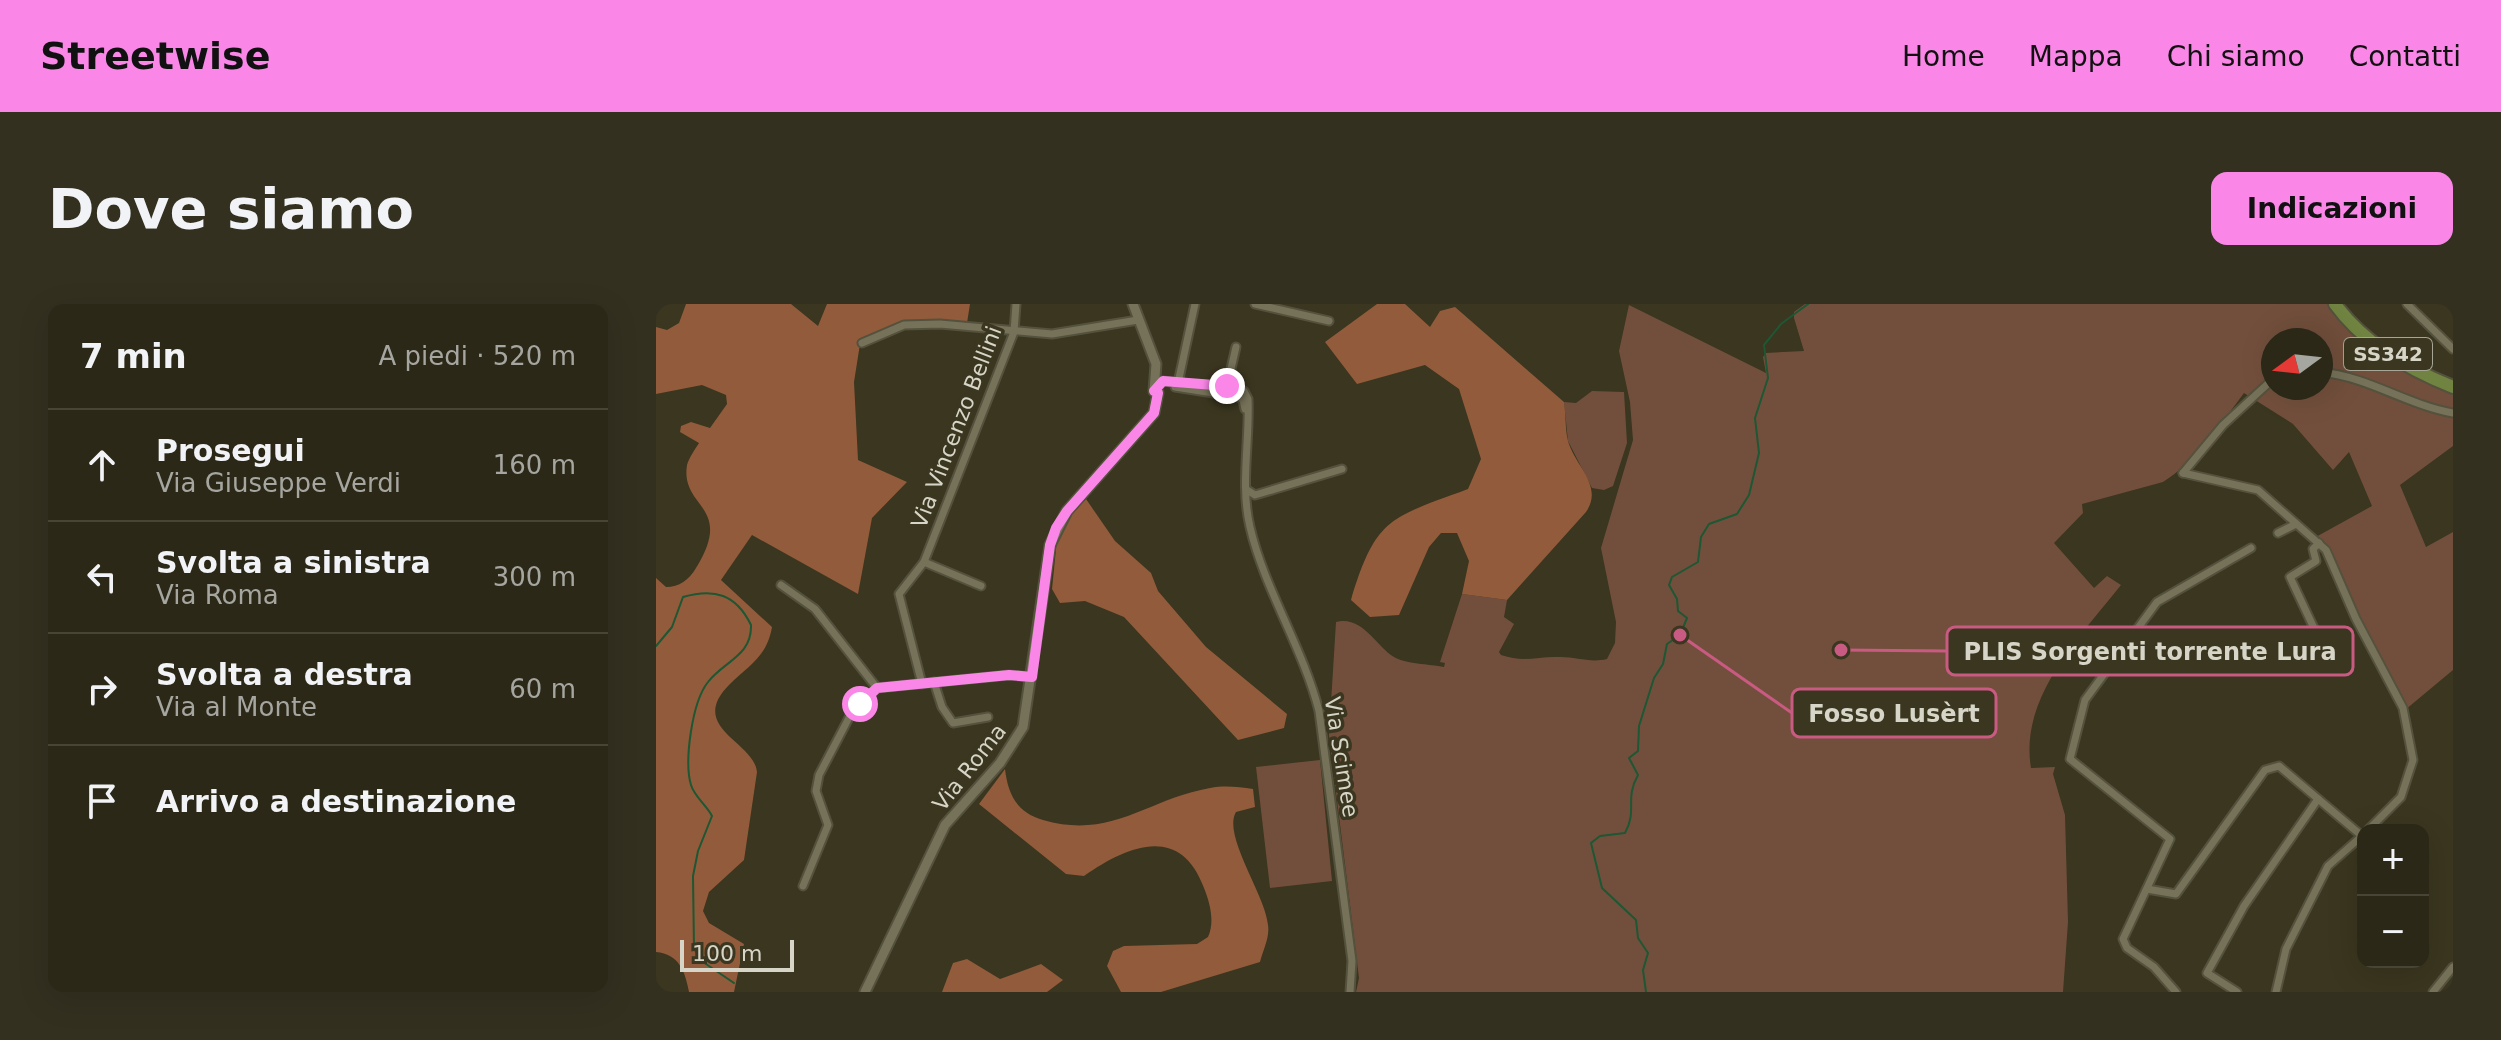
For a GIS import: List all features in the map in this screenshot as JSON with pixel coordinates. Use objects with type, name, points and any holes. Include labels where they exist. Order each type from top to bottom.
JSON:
[{"type":"main road","name":"SS342","points":[[2335,304],[2358,330],[2391,356],[2453,387]]},
{"type":"street","name":"Via Vincenzo Bellini","points":[[922,684],[899,594],[922,566],[1014,332],[1016,304]]},
{"type":"street","name":"Via Roma","points":[[865,992],[945,825],[1018,737],[1026,717],[1050,545],[1056,528],[1067,511],[1154,413],[1158,393],[1154,391],[1156,364],[1133,304]]},
{"type":"street","points":[[1178,383],[1195,304]]},
{"type":"street","points":[[1255,304],[1329,321]]},
{"type":"street","points":[[2407,304],[2453,349]]},
{"type":"street","points":[[862,343],[904,325],[940,324],[1052,334],[1138,320]]},
{"type":"street","points":[[1227,386],[1236,347]]},
{"type":"street","points":[[2333,373],[2350,375],[2427,408],[2453,413]]},
{"type":"street","points":[[1154,391],[1163,381],[1227,386],[1242,396]]},
{"type":"street","points":[[1154,391],[1171,385],[1242,396]]},
{"type":"street","points":[[2261,390],[2223,425],[2183,473],[2221,479],[2258,490],[2326,550],[2356,619],[2403,708],[2413,760],[2401,797],[2374,824]]},
{"type":"street","name":"Via Scimee","points":[[1242,396],[1246,420],[1250,528],[1311,680],[1319,711],[1354,973],[1350,992]]},
{"type":"street","points":[[1247,490],[1255,495],[1342,469]]},
{"type":"street","points":[[2278,533],[2296,524]]},
{"type":"street","points":[[2319,543],[2313,549],[2316,561],[2290,577],[2320,641]]},
{"type":"street","points":[[2176,992],[2154,967],[2127,948],[2123,939],[2170,839],[2070,759],[2085,700],[2157,602],[2251,548]]},
{"type":"street","name":"Via Vincenzo Bellini","points":[[922,566],[981,586]]},
{"type":"street","points":[[781,585],[815,609],[877,688]]},
{"type":"street","points":[[803,886],[828,825],[816,791],[819,775],[852,712],[877,688],[1009,675],[1032,677]]},
{"type":"street","points":[[934,682],[945,715],[953,723],[988,717]]},
{"type":"street","points":[[2147,889],[2176,894],[2265,770],[2279,766],[2357,831]]},
{"type":"street","points":[[2237,992],[2207,973],[2244,906],[2318,799]]},
{"type":"street","points":[[2276,992],[2286,949],[2328,866],[2357,840]]},
{"type":"street","points":[[2433,992],[2453,967]]},
{"type":"shaded area","points":[[686,304],[791,304],[818,326],[827,304],[970,304],[967,323],[903,321],[860,344],[854,382],[858,460],[907,482],[872,518],[858,594],[752,535],[721,580],[772,627],[766,646],[729,685],[718,700],[715,712],[726,733],[753,761],[757,772],[744,860],[709,892],[703,911],[709,923],[744,944],[734,992],[689,992],[680,965],[670,956],[656,952],[656,578],[666,587],[683,582],[693,572],[707,547],[710,532],[708,519],[687,479],[687,465],[699,443],[680,432],[681,426],[691,422],[710,428],[727,404],[726,395],[702,385],[656,394],[656,327],[667,330],[679,323]]},
{"type":"shaded area","points":[[1377,304],[1405,304],[1430,327],[1440,311],[1455,307],[1564,402],[1568,441],[1590,485],[1591,503],[1507,600],[1462,594],[1469,561],[1457,533],[1441,533],[1429,547],[1399,615],[1370,617],[1351,600],[1378,536],[1403,515],[1468,489],[1481,459],[1459,389],[1425,365],[1357,384],[1325,342]]},
{"type":"shaded area","points":[[1805,304],[2328,304],[2356,333],[2385,356],[2453,393],[2453,446],[2400,485],[2426,547],[2453,532],[2453,670],[2405,710],[2357,619],[2333,555],[2314,538],[2372,506],[2349,452],[2333,470],[2293,424],[2244,393],[2207,441],[2174,474],[2163,482],[2082,504],[2083,513],[2054,543],[2094,588],[2107,576],[2121,585],[2056,669],[2034,717],[2030,742],[2031,768],[2055,767],[2053,774],[2065,815],[2068,922],[2063,992],[1356,992],[1359,978],[1329,735],[1336,622],[1345,621],[1361,627],[1399,659],[1444,667],[1445,663],[1440,662],[1462,594],[1507,600],[1504,617],[1514,624],[1499,652],[1501,655],[1524,659],[1607,659],[1615,643],[1616,622],[1601,548],[1633,440],[1630,402],[1619,351],[1629,305],[1766,373],[1763,357],[1766,353],[1804,351],[1794,312]]},
{"type":"shaded area","points":[[1592,391],[1624,392],[1627,443],[1613,486],[1604,490],[1592,488],[1568,441],[1564,402],[1576,403]]},
{"type":"shaded area","points":[[1086,499],[1115,541],[1151,573],[1158,591],[1206,647],[1287,714],[1284,728],[1238,740],[1124,617],[1085,601],[1060,603],[1052,589],[1058,529]]},
{"type":"shaded area","points":[[1320,760],[1332,881],[1270,888],[1256,767]]},
{"type":"shaded area","points":[[1005,769],[1011,794],[1020,807],[1034,817],[1067,825],[1110,822],[1167,800],[1210,788],[1253,789],[1255,807],[1236,812],[1233,822],[1239,850],[1268,925],[1260,962],[1161,992],[1121,992],[1107,966],[1113,951],[1124,946],[1197,944],[1208,937],[1210,906],[1194,868],[1181,854],[1151,846],[1118,856],[1084,876],[1066,874],[979,804]]},
{"type":"shaded area","points":[[967,959],[1000,979],[1041,964],[1063,980],[1047,992],[942,992],[953,963]]},
{"type":"waterway","points":[[1646,992],[1643,970],[1648,953],[1638,938],[1636,920],[1602,888],[1591,843],[1600,836],[1625,833],[1629,825],[1632,791],[1638,775],[1629,758],[1638,751],[1639,726],[1654,678],[1663,664],[1667,644],[1680,635],[1687,618],[1678,611],[1677,599],[1669,585],[1672,577],[1698,562],[1701,537],[1709,524],[1737,514],[1749,495],[1759,453],[1755,418],[1768,378],[1764,345],[1781,324],[1808,304]]},
{"type":"waterway","points":[[656,646],[672,627],[683,597],[694,594],[714,594],[731,600],[751,625],[747,644],[742,651],[714,675],[702,691],[694,717],[688,762],[691,785],[712,816],[698,851],[693,876],[694,949],[703,962],[734,983]]},
{"type":"place","name":"Fosso Lusèrt","points":[[1680,635]]},
{"type":"place","name":"PLIS Sorgenti torrente Lura","points":[[1841,650]]},
{"type":"route","points":[[860,704],[877,688],[1009,675],[1032,677],[1050,545],[1067,511],[1154,413],[1158,393],[1154,391],[1163,381],[1172,385],[1227,386]]}]
